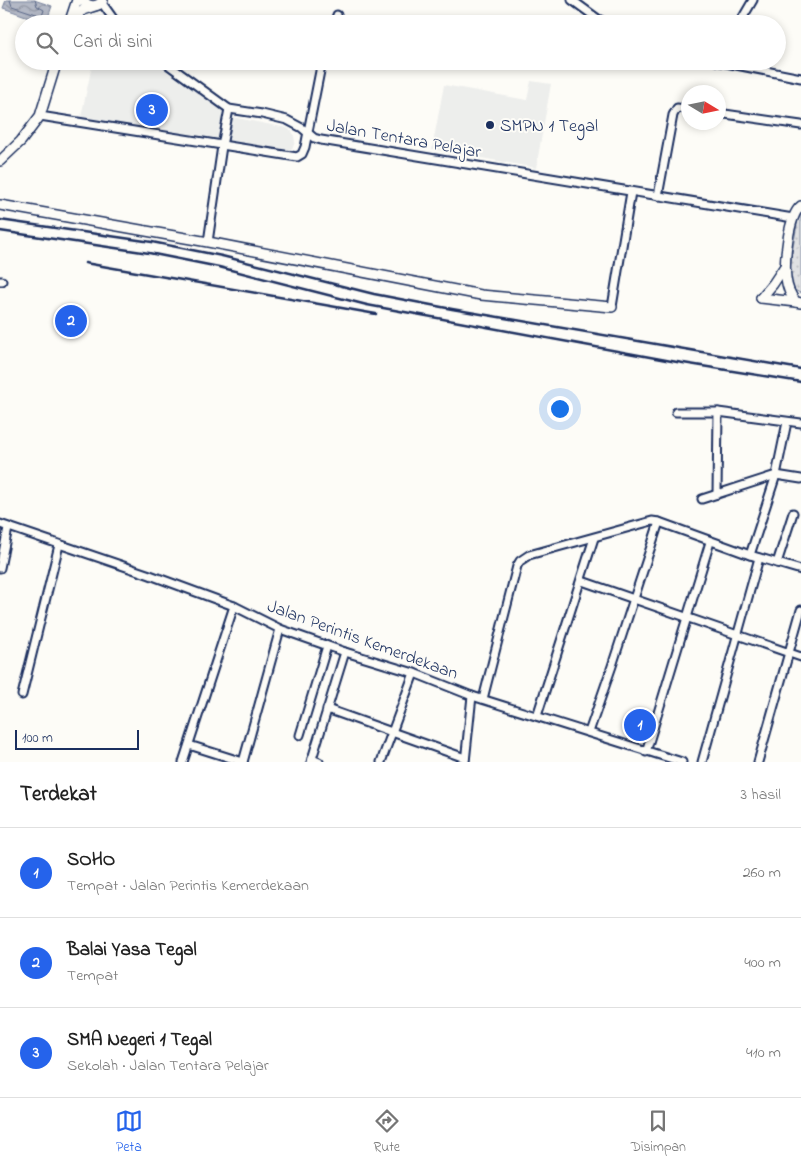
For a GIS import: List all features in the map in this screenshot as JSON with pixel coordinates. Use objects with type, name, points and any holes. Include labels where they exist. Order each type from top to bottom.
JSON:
[{"type":"street","points":[[72,15],[77,0]]},
{"type":"street","points":[[82,0],[90,6],[101,2]]},
{"type":"street","points":[[572,0],[593,15]]},
{"type":"street","points":[[745,15],[754,0]]},
{"type":"street","points":[[78,15],[83,10],[101,2]]},
{"type":"street","points":[[101,2],[110,15]]},
{"type":"street","points":[[0,162],[21,141],[40,116],[54,70]]},
{"type":"street","name":"Jalan Tentara Pelajar","points":[[175,70],[229,109],[287,120],[321,140],[631,192],[797,212]]},
{"type":"street","points":[[40,116],[296,157],[302,154],[304,150],[320,70]]},
{"type":"street","points":[[761,70],[801,78]]},
{"type":"street","points":[[658,196],[673,115],[677,108],[681,108]]},
{"type":"street","points":[[208,242],[229,109]]},
{"type":"street","points":[[726,114],[801,125]]},
{"type":"street","points":[[0,206],[208,242],[481,295],[612,307],[631,192]]},
{"type":"street","points":[[799,303],[792,298],[788,287],[786,265],[801,197]]},
{"type":"street","points":[[786,265],[761,298],[799,303]]},
{"type":"street","points":[[676,412],[718,412],[801,424]]},
{"type":"street","points":[[717,494],[718,412]]},
{"type":"street","points":[[750,555],[776,475],[787,422]]},
{"type":"street","points":[[702,499],[776,475],[801,479]]},
{"type":"street","points":[[777,563],[793,513]]},
{"type":"street","points":[[483,699],[514,576],[520,561],[529,555],[640,524],[659,522],[710,542],[801,570]]},
{"type":"street","points":[[589,732],[659,522]]},
{"type":"street","name":"Jalan Perintis Kemerdekaan","points":[[0,526],[150,575],[234,606],[280,629],[327,646],[414,673],[472,696],[682,762]]},
{"type":"street","points":[[0,568],[8,528]]},
{"type":"street","points":[[537,716],[582,581],[594,538]]},
{"type":"street","points":[[646,752],[710,542]]},
{"type":"street","points":[[22,695],[59,545]]},
{"type":"street","points":[[702,762],[759,558]]},
{"type":"street","points":[[582,581],[801,657]]},
{"type":"street","points":[[183,762],[234,606]]},
{"type":"street","points":[[758,762],[801,610]]},
{"type":"street","points":[[189,745],[243,762],[280,629]]},
{"type":"street","points":[[300,736],[327,646]]},
{"type":"street","points":[[319,762],[311,761],[345,652]]},
{"type":"street","points":[[381,762],[414,673]]},
{"type":"street","points":[[327,709],[465,760],[472,696]]},
{"type":"shaded area","points":[[91,70],[165,70],[232,117],[287,128],[292,131],[295,142],[290,151],[283,154],[81,117]]},
{"type":"shaded area","name":"SMPN 1 Tegal","points":[[531,81],[551,84],[536,168],[432,149],[444,85],[527,100]]},
{"type":"shaded area","points":[[801,213],[801,293],[792,286],[790,273],[798,219]]},
{"type":"water","points":[[6,0],[34,0],[52,6],[49,15],[23,15],[3,8]]},
{"type":"railway","points":[[0,220],[152,242],[222,256],[374,294],[801,369]]},
{"type":"railway","points":[[0,231],[149,253],[219,267],[367,305],[677,362],[801,382]]},
{"type":"railway","points":[[85,263],[376,314]]},
{"type":"place","name":"SMA Negeri 1 Tegal","points":[[152,110]]},
{"type":"place","name":"SMPN 1 Tegal","points":[[490,125]]},
{"type":"place","name":"Balai Yasa Tegal","points":[[71,321]]},
{"type":"place","name":"SOHO","points":[[640,725]]}]
